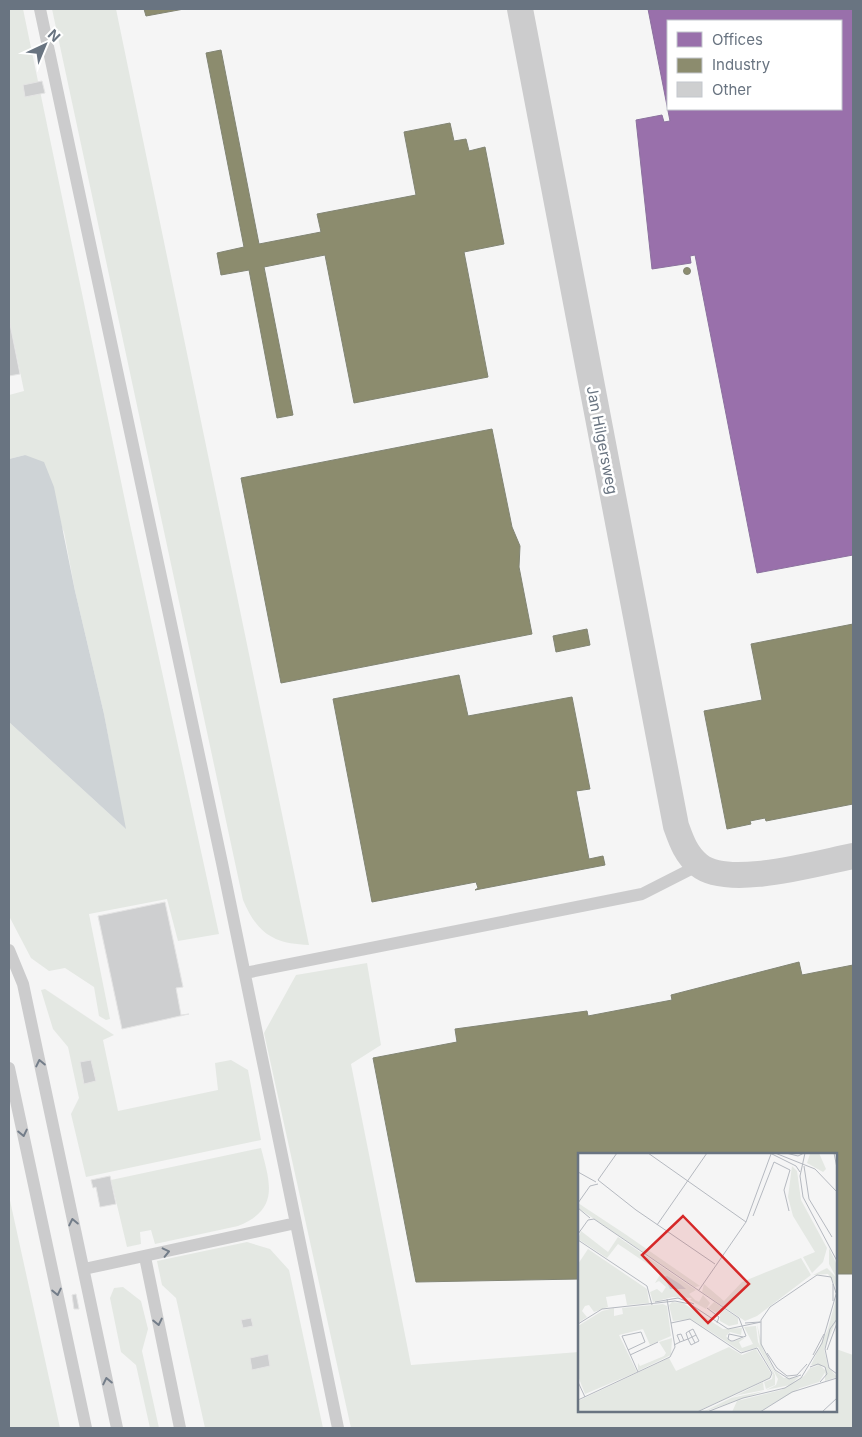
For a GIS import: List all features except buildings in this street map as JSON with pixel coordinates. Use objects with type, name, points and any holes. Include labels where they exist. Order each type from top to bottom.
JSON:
[{"type":"street","name":"Jan Hilgersweg","points":[[520,9],[676,826],[684,848],[698,865]]},
{"type":"street","points":[[698,865],[712,873],[748,876],[853,856]]},
{"type":"lane","points":[[40,9],[245,973],[338,1428]]},
{"type":"lane","points":[[245,973],[642,894],[698,865]]},
{"type":"lane","points":[[9,950],[23,984],[117,1428]]},
{"type":"lane","points":[[9,1068],[86,1428]]},
{"type":"lane","points":[[84,1269],[296,1223]]},
{"type":"lane","points":[[144,1257],[180,1428]]},
{"type":"shaded area","points":[[9,9],[23,9],[129,520],[219,934],[178,941],[167,899],[89,914],[110,1019],[106,1020],[99,1016],[94,987],[65,968],[49,971],[31,958],[9,916],[9,722],[125,828],[104,714],[75,591],[64,532],[25,455],[9,459],[9,395],[24,391],[9,318]]},
{"type":"shaded area","points":[[52,9],[116,9],[309,945],[285,942],[268,934],[254,921],[243,900]]},
{"type":"shaded area","points":[[25,455],[44,462],[54,487],[75,591],[104,714],[126,829],[9,722],[9,459]]},
{"type":"shaded area","points":[[367,963],[381,1045],[351,1064],[411,1365],[578,1352],[578,1412],[837,1412],[837,1349],[853,1355],[853,1428],[351,1428],[264,1033],[296,975]]},
{"type":"shaded area","points":[[45,989],[114,1035],[103,1040],[118,1111],[218,1090],[215,1063],[231,1060],[248,1070],[261,1140],[86,1177],[71,1114],[79,1098],[68,1047],[53,1029],[41,990]]},
{"type":"shaded area","points":[[261,1148],[269,1184],[269,1194],[261,1212],[238,1226],[155,1244],[151,1230],[140,1232],[141,1244],[127,1247],[111,1180]]},
{"type":"shaded area","points":[[9,1196],[60,1428],[9,1428]]},
{"type":"shaded area","points":[[247,1242],[270,1249],[289,1270],[323,1428],[205,1428],[176,1298],[162,1285],[157,1261]]},
{"type":"shaded area","points":[[123,1287],[141,1301],[148,1329],[142,1351],[159,1428],[150,1428],[136,1365],[121,1352],[110,1298],[114,1288]]}]
